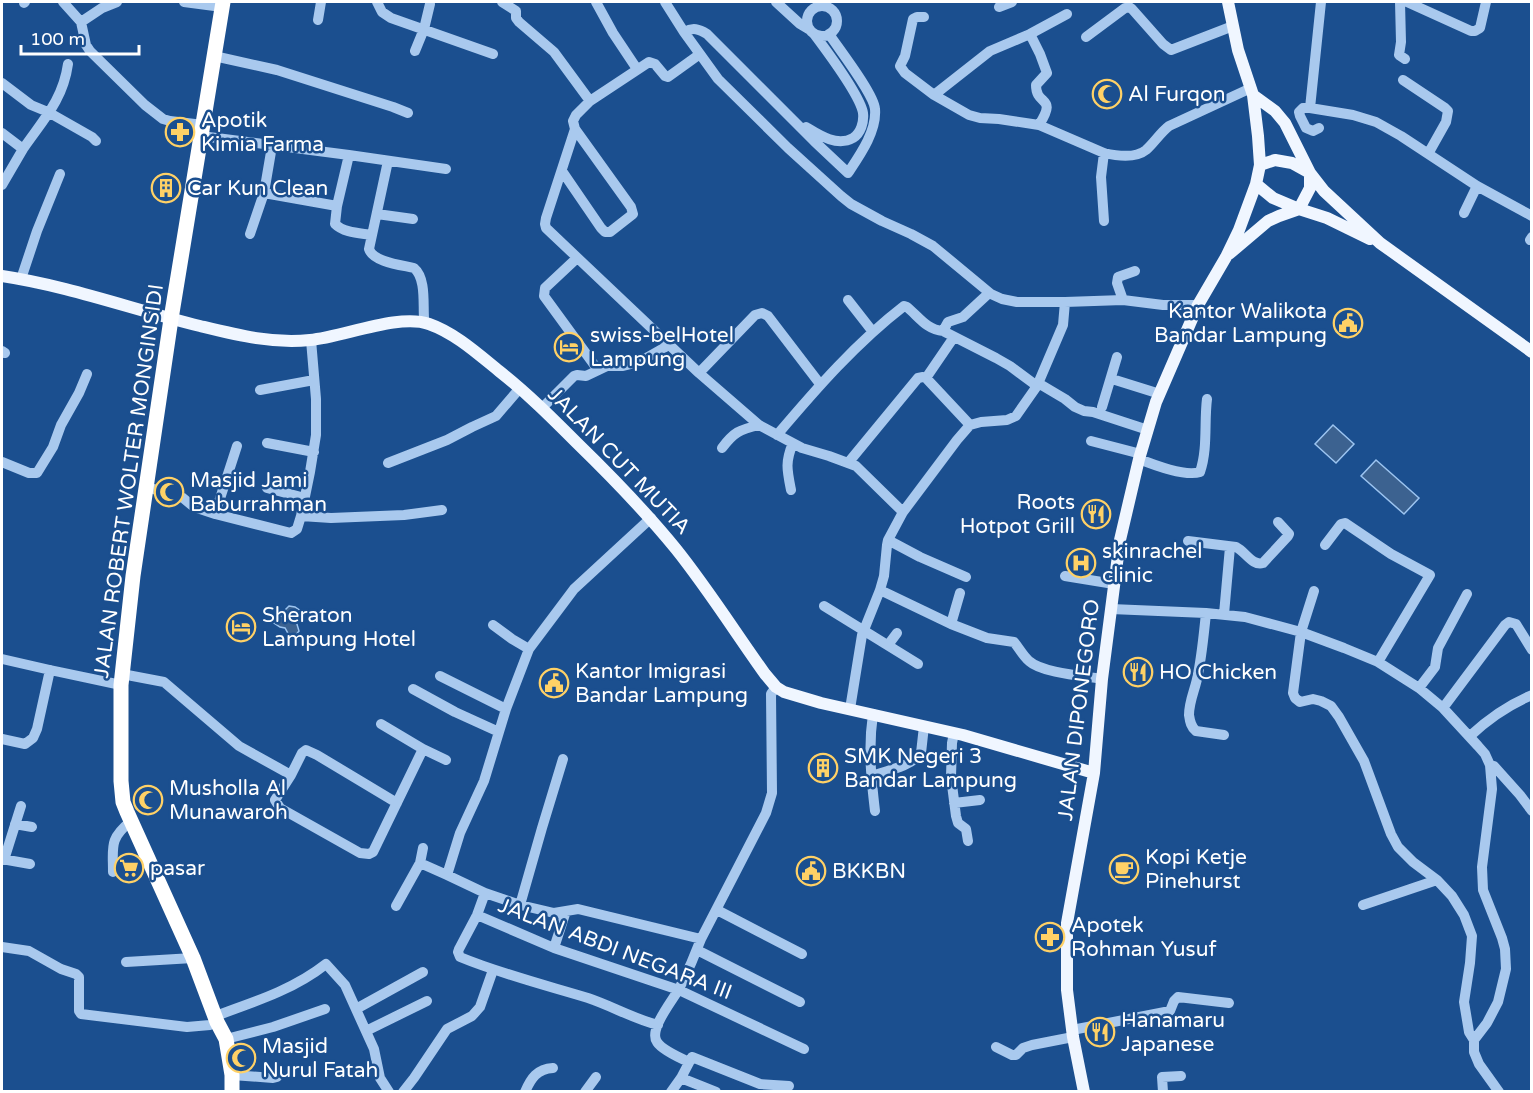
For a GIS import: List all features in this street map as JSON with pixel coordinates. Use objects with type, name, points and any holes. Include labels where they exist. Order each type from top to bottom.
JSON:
[{"type":"highway","name":"JALAN ROBERT WOLTER MONGINSIDI","points":[[223,4],[171,319],[133,576],[122,679],[121,782],[123,802],[226,1039],[232,1075],[232,1092]]},
{"type":"main road","name":"JALAN DIPONEGORO","points":[[1084,1092],[1067,990],[1067,923],[1094,773],[1102,679],[1120,540],[1140,456],[1160,394],[1198,305],[1239,230],[1256,184],[1260,165],[1252,92],[1238,50],[1228,2]]},
{"type":"main road","points":[[1252,92],[1275,111],[1285,123],[1310,173],[1324,191],[1380,243],[1531,350]]},
{"type":"main road","points":[[1260,165],[1275,160],[1292,163],[1310,173]]},
{"type":"main road","points":[[1226,257],[1268,221],[1299,209],[1310,188],[1310,173]]},
{"type":"main road","points":[[1256,184],[1273,198],[1327,218],[1380,243]]},
{"type":"main road","name":"JALAN CUT MUTIA","points":[[2,276],[72,291],[171,319],[267,340],[311,340],[402,322],[423,322],[437,328],[455,338],[520,388],[620,484],[651,518],[689,566],[776,687]]},
{"type":"main road","points":[[776,687],[784,692],[812,700],[954,733],[1094,773]]},
{"type":"street","points":[[63,2],[81,22],[86,45],[90,51],[145,105],[163,119],[202,131],[272,146],[349,154],[446,169]]},
{"type":"street","points":[[81,22],[102,8],[117,2]]},
{"type":"street","points":[[184,2],[223,4]]},
{"type":"street","points":[[318,20],[321,2]]},
{"type":"street","points":[[377,2],[379,8],[391,18],[493,54]]},
{"type":"street","points":[[502,2],[516,11],[516,18],[519,22],[554,52],[590,101]]},
{"type":"street","points":[[596,2],[617,40],[637,69]]},
{"type":"street","points":[[665,2],[718,79],[788,148],[851,204],[933,246],[989,292],[1002,299],[1017,302],[1123,300],[1163,305],[1198,305]]},
{"type":"street","points":[[776,2],[800,24],[812,32],[821,36],[829,34],[837,26],[838,19],[835,12],[826,6],[816,7],[807,16],[807,24],[812,32],[848,84],[863,113],[860,131],[851,139],[835,141],[823,137],[790,117]]},
{"type":"street","points":[[804,2],[816,7]]},
{"type":"street","points":[[835,12],[840,2]]},
{"type":"street","points":[[999,7],[1012,2]]},
{"type":"street","points":[[1310,108],[1321,2]]},
{"type":"street","points":[[1400,2],[1400,55],[1405,59]]},
{"type":"street","points":[[1407,2],[1475,31],[1480,28],[1486,2]]},
{"type":"street","points":[[415,51],[424,29],[430,4]]},
{"type":"street","points":[[1086,37],[1129,7],[1171,50],[1233,26]]},
{"type":"street","points":[[934,95],[985,55],[1067,15]]},
{"type":"street","points":[[924,17],[913,19],[905,56],[900,66],[904,73],[934,95],[969,115],[1039,125],[1104,153],[1138,155],[1144,152],[1168,126],[1252,92]]},
{"type":"street","points":[[684,32],[699,29],[707,34],[848,173]]},
{"type":"street","points":[[829,34],[871,96],[875,108],[874,121],[865,148],[848,173],[833,188]]},
{"type":"street","points":[[1030,34],[1047,73],[1036,85],[1036,90],[1046,103],[1047,109],[1039,125]]},
{"type":"street","points":[[562,171],[605,232],[610,232],[633,214],[631,207],[576,129],[574,118],[590,101],[649,62],[655,64],[665,76],[668,76],[700,54]]},
{"type":"street","points":[[214,56],[277,70],[393,106],[408,113]]},
{"type":"street","points":[[2,185],[23,149],[56,102],[63,87],[68,64]]},
{"type":"street","points":[[1402,80],[1448,111],[1446,122],[1428,154]]},
{"type":"street","points":[[2,83],[31,105],[48,112],[96,141]]},
{"type":"street","points":[[1319,128],[1314,131],[1306,128],[1299,112],[1303,108],[1310,108],[1353,115],[1376,122],[1477,186],[1532,216]]},
{"type":"street","points":[[576,129],[544,224],[546,228],[699,374],[759,425],[802,448],[856,466],[903,512]]},
{"type":"street","points":[[2,133],[23,149]]},
{"type":"street","points":[[250,234],[264,194],[272,146]]},
{"type":"street","points":[[1104,153],[1101,177],[1104,221]]},
{"type":"street","points":[[349,154],[335,224],[338,228],[347,231],[372,235]]},
{"type":"street","points":[[388,161],[369,249],[373,256],[418,271],[422,285],[423,322]]},
{"type":"street","points":[[21,279],[60,174]]},
{"type":"street","points":[[1464,213],[1477,186]]},
{"type":"street","points":[[264,194],[337,206]]},
{"type":"street","points":[[376,214],[413,219]]},
{"type":"street","points":[[577,258],[545,288],[544,296],[597,370]]},
{"type":"street","points":[[1123,300],[1117,283],[1118,277],[1135,271]]},
{"type":"street","points":[[943,331],[948,322],[963,317],[989,292]]},
{"type":"street","points":[[848,300],[873,332]]},
{"type":"street","points":[[850,710],[862,635],[884,576],[888,540],[903,512],[970,425],[1007,420],[1016,416],[1038,384],[1063,325],[1065,302]]},
{"type":"street","points":[[777,435],[820,384],[873,332],[905,306],[927,327],[943,331],[996,358],[1084,411],[1148,430]]},
{"type":"street","points":[[699,374],[755,315],[762,313],[768,316],[820,384]]},
{"type":"street","points":[[926,378],[954,337]]},
{"type":"street","points":[[147,487],[183,498],[194,507],[215,514],[291,532],[297,529],[316,435],[311,340]]},
{"type":"street","points":[[542,408],[574,376],[586,376],[607,366],[622,366],[639,362],[669,345]]},
{"type":"street","points":[[1102,407],[1118,357]]},
{"type":"street","points":[[2,462],[29,473],[37,473],[53,447],[61,425],[87,374]]},
{"type":"street","points":[[848,463],[918,378],[923,376],[970,425]]},
{"type":"street","points":[[1112,379],[1160,394]]},
{"type":"street","points":[[260,390],[314,380]]},
{"type":"street","points":[[388,463],[447,440],[496,416],[520,388]]},
{"type":"street","points":[[1091,441],[1140,456],[1162,468],[1195,474],[1200,472],[1206,433],[1206,399]]},
{"type":"street","points":[[722,448],[732,435],[745,428],[759,425]]},
{"type":"street","points":[[267,442],[314,452]]},
{"type":"street","points":[[791,490],[786,467],[793,443]]},
{"type":"street","points":[[215,514],[237,446]]},
{"type":"street","points":[[267,488],[305,498]]},
{"type":"street","points":[[301,516],[331,518],[404,515],[442,510]]},
{"type":"street","points":[[448,872],[460,833],[484,780],[506,709],[529,649],[574,589],[651,518]]},
{"type":"street","points":[[1188,541],[1242,550],[1256,564],[1263,563],[1289,534],[1278,522]]},
{"type":"street","points":[[1325,544],[1341,524],[1345,523],[1391,554],[1430,574],[1378,662]]},
{"type":"street","points":[[888,540],[966,577]]},
{"type":"street","points":[[1224,614],[1230,547]]},
{"type":"street","points":[[1065,576],[1114,584]]},
{"type":"street","points":[[880,590],[951,624],[987,638],[1014,642],[1034,664],[1053,671],[1102,679]]},
{"type":"street","points":[[1314,591],[1301,632],[1293,693],[1300,702],[1313,699],[1321,701],[1335,711],[1364,761],[1398,847],[1437,880],[1452,896],[1464,915],[1472,936],[1464,1002],[1469,1032],[1474,1040],[1474,1052],[1479,1064],[1495,1090]]},
{"type":"street","points":[[951,624],[960,593]]},
{"type":"street","points":[[1419,688],[1435,667],[1438,648],[1467,594]]},
{"type":"street","points":[[824,606],[918,664]]},
{"type":"street","points":[[1111,609],[1224,614],[1245,617],[1301,632],[1378,662],[1419,688],[1443,708],[1470,736],[1485,754],[1490,765],[1492,789],[1482,867],[1483,890],[1505,949],[1506,969],[1498,1002],[1487,1023],[1474,1040]]},
{"type":"street","points":[[1206,613],[1198,677],[1191,697],[1190,722],[1196,731],[1224,735]]},
{"type":"street","points":[[1443,708],[1509,622],[1516,624],[1532,650]]},
{"type":"street","points":[[493,625],[529,649]]},
{"type":"street","points":[[888,645],[897,633]]},
{"type":"street","points":[[2,659],[50,670],[164,682],[239,746],[291,775]]},
{"type":"street","points":[[2,739],[25,744],[33,738],[50,670]]},
{"type":"street","points":[[440,676],[506,709]]},
{"type":"street","points":[[776,687],[771,694],[772,793],[766,813],[701,939],[679,990],[662,1015],[655,1038],[657,1042],[760,1084],[789,1086]]},
{"type":"street","points":[[413,689],[499,732]]},
{"type":"street","points":[[1470,736],[1491,717],[1532,695]]},
{"type":"street","points":[[873,714],[870,739],[875,811]]},
{"type":"street","points":[[381,724],[446,760]]},
{"type":"street","points":[[871,776],[912,761],[918,756],[921,752],[924,726]]},
{"type":"street","points":[[954,733],[951,777],[954,803],[958,823],[966,829],[968,841]]},
{"type":"street","points":[[397,802],[309,750],[304,750],[302,753],[276,800],[280,808],[360,853],[369,854],[373,852],[423,749]]},
{"type":"street","points":[[520,905],[563,759]]},
{"type":"street","points":[[1490,765],[1494,766],[1532,811]]},
{"type":"street","points":[[954,803],[980,800]]},
{"type":"street","points":[[21,806],[3,860],[30,864]]},
{"type":"street","points":[[113,872],[115,836],[131,821]]},
{"type":"street","points":[[15,824],[32,827]]},
{"type":"street","points":[[396,906],[420,863],[423,848]]},
{"type":"street","points":[[420,863],[448,872],[485,893],[520,905],[554,913],[578,909],[701,939]]},
{"type":"street","points":[[1363,905],[1437,880]]},
{"type":"street","points":[[485,893],[477,915],[459,949],[460,957],[493,970],[587,998],[658,1025]]},
{"type":"street","points":[[717,910],[802,954]]},
{"type":"street","points":[[554,948],[566,911]]},
{"type":"street","name":"JALAN ABDI NEGARA III","points":[[477,915],[554,948],[679,990],[804,1050]]},
{"type":"street","points":[[2,946],[28,951],[61,969],[76,974],[79,977],[79,1011],[81,1014],[187,1027],[210,1025],[216,1019],[311,976],[326,964],[345,985],[374,1049],[380,1078],[389,1092]]},
{"type":"street","points":[[697,951],[800,1002]]},
{"type":"street","points":[[126,962],[192,958]]},
{"type":"street","points":[[403,1092],[447,1029],[472,1016],[480,1007],[493,970]]},
{"type":"street","points":[[356,1009],[423,972]]},
{"type":"street","points":[[996,1047],[1016,1055],[1023,1048],[1032,1045],[1170,1011],[1174,1001],[1178,998],[1229,1003]]},
{"type":"street","points":[[366,1031],[427,1000]]},
{"type":"street","points":[[226,1039],[273,1027],[325,1009]]},
{"type":"street","points":[[671,1092],[692,1057]]},
{"type":"street","points":[[525,1092],[535,1074],[553,1068]]},
{"type":"street","points":[[232,1075],[277,1077]]},
{"type":"street","points":[[1163,1092],[1162,1077],[1181,1076]]},
{"type":"street","points":[[585,1092],[596,1077]]},
{"type":"street","points":[[681,1078],[716,1092]]},
{"type":"water","points":[[1333,425],[1354,444],[1336,463],[1315,444]]},
{"type":"water","points":[[1376,460],[1419,498],[1404,514],[1361,476]]},
{"type":"water","points":[[289,606],[301,611],[296,621],[299,631],[295,636],[289,635],[285,628],[274,623],[276,616],[285,616],[285,610]]},
{"type":"place","name":"Al Furqon","points":[[1107,94]]},
{"type":"place","name":"Apotik Kimia Farma","points":[[180,132]]},
{"type":"place","name":"Car Kun Clean","points":[[166,188]]},
{"type":"place","name":"Kantor Walikota Bandar Lampung","points":[[1348,323]]},
{"type":"place","name":"swiss-belHotel Lampung","points":[[569,347]]},
{"type":"place","name":"Masjid Jami Baburrahman","points":[[169,492]]},
{"type":"place","name":"Roots Hotpot Grill","points":[[1096,514]]},
{"type":"place","name":"skinrachel clinic","points":[[1081,563]]},
{"type":"place","name":"Sheraton Lampung Hotel","points":[[241,627]]},
{"type":"place","name":"HO Chicken","points":[[1138,672]]},
{"type":"place","name":"Kantor Imigrasi Bandar Lampung","points":[[554,683]]},
{"type":"place","name":"SMK Negeri 3 Bandar Lampung","points":[[823,768]]},
{"type":"place","name":"Musholla Al Munawaroh","points":[[148,800]]},
{"type":"place","name":"pasar","points":[[129,868]]},
{"type":"place","name":"Kopi Ketje Pinehurst","points":[[1124,869]]},
{"type":"place","name":"BKKBN","points":[[811,871]]},
{"type":"place","name":"Apotek Rohman Yusuf","points":[[1050,937]]},
{"type":"place","name":"Hanamaru Japanese","points":[[1100,1032]]},
{"type":"place","name":"Masjid Nurul Fatah","points":[[241,1058]]}]
